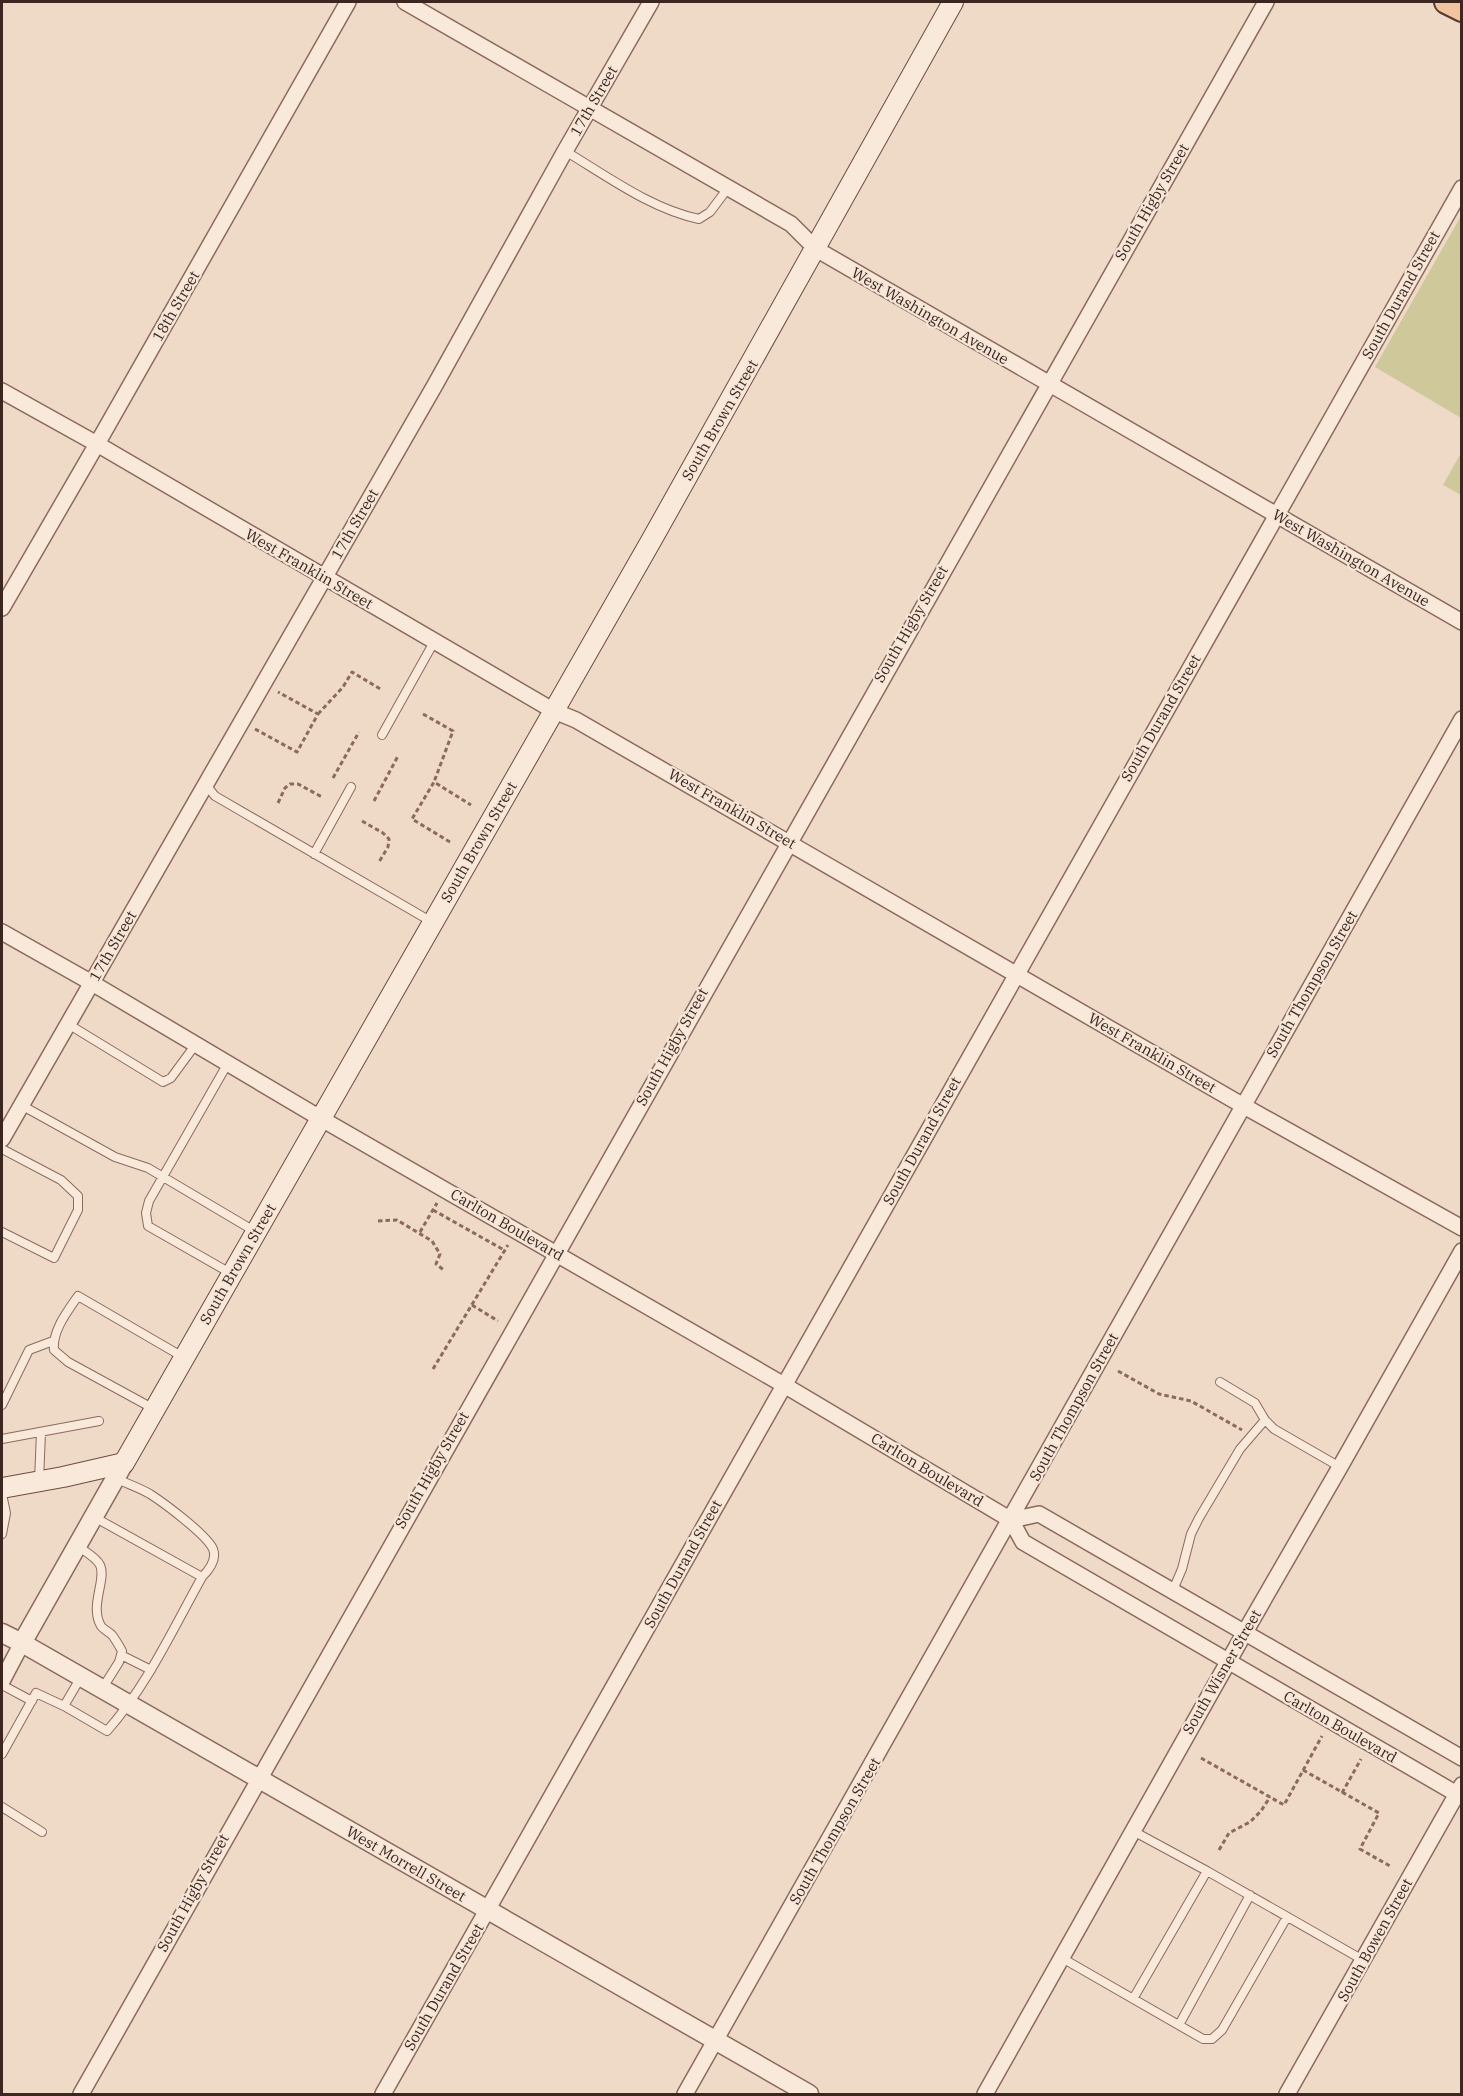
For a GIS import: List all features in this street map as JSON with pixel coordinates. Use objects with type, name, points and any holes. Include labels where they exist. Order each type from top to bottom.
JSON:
[{"type":"main road","name":"South Brown Street","points":[[119,1470],[257,1233],[554,711],[953,2]]},
{"type":"main road","points":[[1446,2],[1461,10]]},
{"type":"main road","points":[[2,1488],[119,1470]]},
{"type":"street","name":"18th Street","points":[[2,608],[348,2]]},
{"type":"street","name":"West Washington Avenue","points":[[405,2],[792,224],[816,249],[1461,622]]},
{"type":"street","name":"17th Street","points":[[2,1139],[435,385],[651,2]]},
{"type":"street","name":"South Higby Street","points":[[81,2094],[788,841],[1266,2]]},
{"type":"street","name":"South Durand Street","points":[[383,2094],[1461,188]]},
{"type":"street","name":"West Franklin Street","points":[[2,391],[554,711],[576,720],[1242,1105],[1461,1228]]},
{"type":"street","name":"South Thompson Street","points":[[685,2094],[1461,719]]},
{"type":"street","name":"Carlton Boulevard","points":[[2,932],[321,1119],[784,1385],[1011,1520],[1023,1542],[1228,1662],[1460,1792]]},
{"type":"street","name":"South Wisner Street","points":[[986,2094],[1461,1251]]},
{"type":"street","name":"South Brown Street","points":[[2,1683],[119,1470]]},
{"type":"street","points":[[1011,1520],[1038,1514],[1461,1758]]},
{"type":"street","name":"West Morrell Street","points":[[2,1633],[809,2094]]},
{"type":"street","name":"South Bowen Street","points":[[1287,2094],[1460,1792]]},
{"type":"lane","points":[[565,151],[647,199],[680,215],[699,219],[710,212],[728,188]]},
{"type":"lane","points":[[382,735],[434,642]]},
{"type":"lane","points":[[206,785],[215,796],[433,923]]},
{"type":"lane","points":[[314,854],[351,787]]},
{"type":"lane","points":[[68,1024],[163,1082],[171,1078],[196,1044]]},
{"type":"lane","points":[[228,1063],[149,1202],[146,1213],[148,1226],[232,1275]]},
{"type":"lane","points":[[21,1105],[115,1157],[148,1168],[257,1233]]},
{"type":"lane","points":[[2,1149],[61,1180],[78,1196],[78,1210],[54,1258],[2,1232]]},
{"type":"lane","points":[[154,1409],[68,1362],[54,1350],[53,1341],[78,1296],[184,1358]]},
{"type":"lane","points":[[2,1405],[29,1350],[53,1341]]},
{"type":"lane","points":[[1220,1382],[1256,1403],[1265,1420],[1274,1429],[1340,1467]]},
{"type":"lane","points":[[2,1439],[99,1420]]},
{"type":"lane","points":[[1173,1590],[1182,1569],[1191,1534],[1199,1518],[1239,1449],[1265,1420]]},
{"type":"lane","points":[[39,1481],[41,1432]]},
{"type":"lane","points":[[2,1754],[36,1693],[107,1731],[129,1705],[151,1670],[214,1558],[214,1550],[206,1538],[119,1470]]},
{"type":"lane","points":[[2,1494],[6,1514],[2,1534]]},
{"type":"lane","points":[[93,1516],[202,1577]]},
{"type":"lane","points":[[77,1545],[96,1559],[101,1567],[102,1577],[97,1594],[97,1611],[101,1626],[112,1635],[122,1652],[119,1662],[102,1690]]},
{"type":"lane","points":[[121,1655],[151,1670]]},
{"type":"lane","points":[[64,1706],[81,1677]]},
{"type":"lane","points":[[2,1683],[32,1701]]},
{"type":"lane","points":[[2,1807],[42,1832]]},
{"type":"lane","points":[[1133,1831],[1363,1960]]},
{"type":"lane","points":[[1133,1999],[1207,1871]]},
{"type":"lane","points":[[1179,2025],[1250,1895]]},
{"type":"lane","points":[[1062,1958],[1203,2039],[1212,2039],[1222,2030],[1287,1917]]},
{"type":"path","points":[[254,728],[297,752],[318,714],[343,687],[352,672],[382,690]]},
{"type":"path","points":[[275,690],[318,714]]},
{"type":"path","points":[[423,714],[453,731],[434,782],[412,819],[450,842]]},
{"type":"path","points":[[333,778],[358,732]]},
{"type":"path","points":[[374,801],[398,756]]},
{"type":"path","points":[[434,782],[471,804]]},
{"type":"path","points":[[278,803],[285,788],[290,784],[298,784],[322,797]]},
{"type":"path","points":[[362,821],[389,839],[388,847],[379,862]]},
{"type":"path","points":[[420,1233],[437,1203]]},
{"type":"path","points":[[433,1210],[504,1250]]},
{"type":"path","points":[[378,1221],[397,1220],[432,1240],[440,1254],[436,1264],[445,1272]]},
{"type":"path","points":[[433,1369],[509,1244]]},
{"type":"path","points":[[472,1305],[502,1323]]},
{"type":"path","points":[[1118,1371],[1159,1394],[1191,1401],[1252,1435]]},
{"type":"path","points":[[1201,1758],[1284,1805],[1322,1736]]},
{"type":"path","points":[[1342,1793],[1361,1759]]},
{"type":"path","points":[[1303,1770],[1379,1814],[1360,1849],[1390,1866]]},
{"type":"path","points":[[1219,1850],[1229,1833],[1250,1822],[1270,1797]]},
{"type":"shaded area","points":[[1461,216],[1461,418],[1375,367]]},
{"type":"shaded area","points":[[1461,453],[1461,495],[1443,485]]}]
